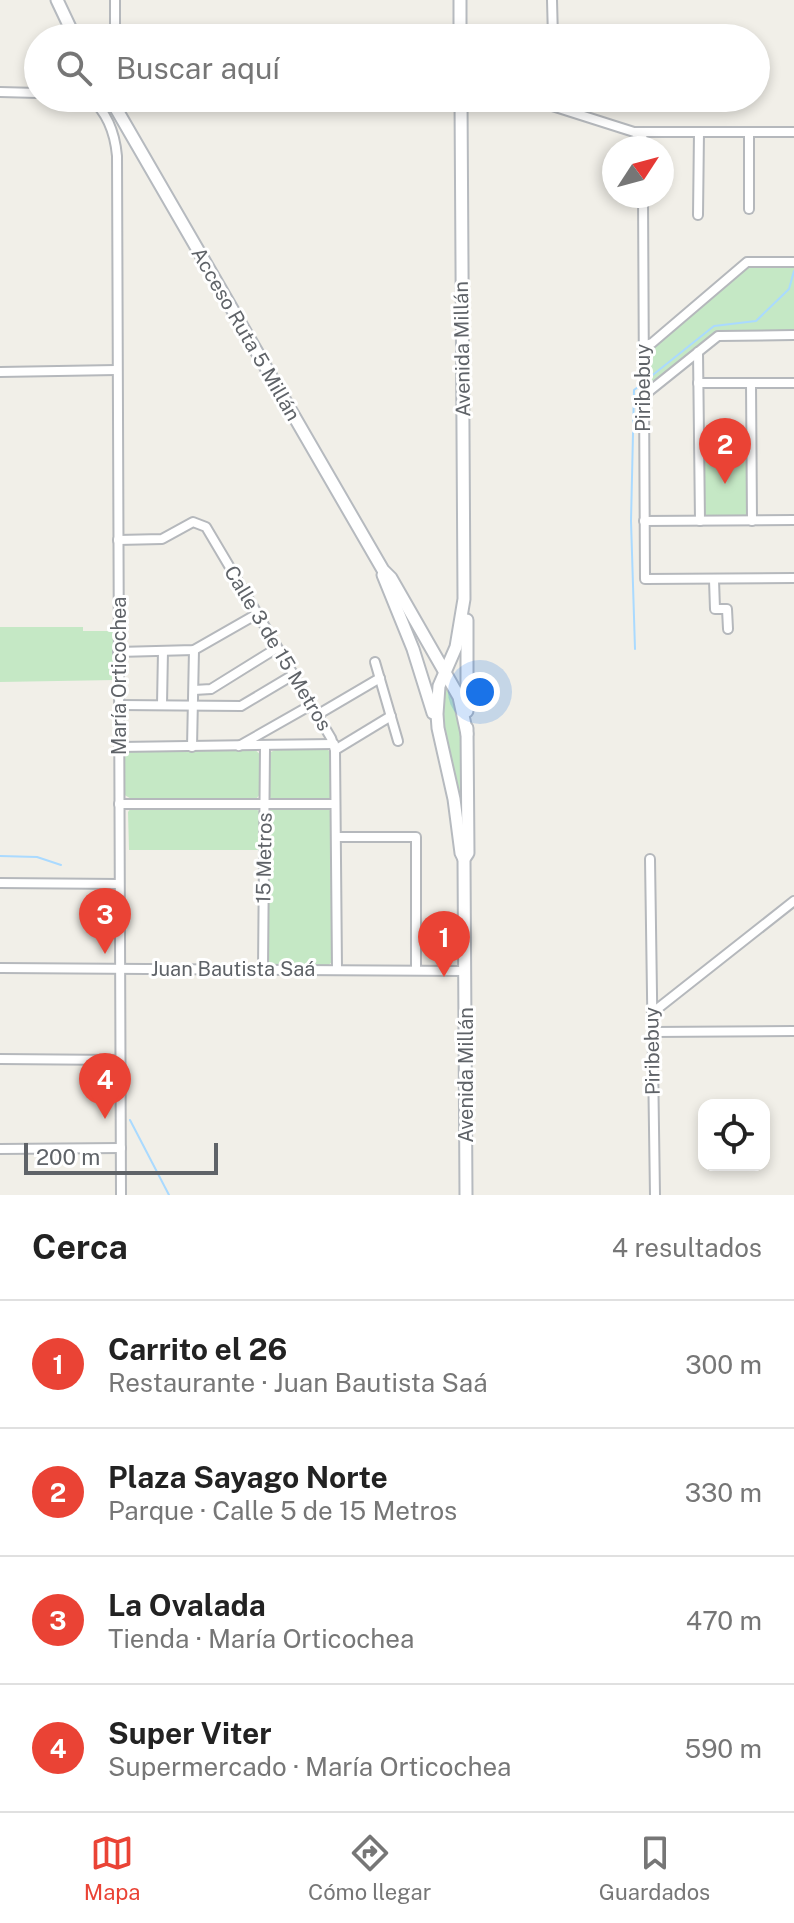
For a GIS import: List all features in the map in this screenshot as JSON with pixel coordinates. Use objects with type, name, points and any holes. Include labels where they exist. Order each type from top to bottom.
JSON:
[{"type":"main road","points":[[57,0],[68,24]]},
{"type":"main road","points":[[460,0],[460,24]]},
{"type":"main road","name":"Acceso Ruta 5 Millán","points":[[118,112],[383,570],[391,578],[445,670],[459,697],[467,734]]},
{"type":"main road","name":"Avenida Millán","points":[[461,112],[468,853],[464,859]]},
{"type":"main road","name":"Acceso Ruta 5 Millán","points":[[383,570],[384,581],[418,664],[438,728]]},
{"type":"main road","name":"Avenida Millán","points":[[464,599],[456,647],[439,686],[438,728],[464,859],[466,1195]]},
{"type":"street","points":[[115,0],[115,24]]},
{"type":"street","points":[[552,0],[553,24]]},
{"type":"street","points":[[0,92],[24,93]]},
{"type":"street","name":"María Orticochea","points":[[103,112],[115,139],[117,156],[121,1195]]},
{"type":"street","points":[[571,112],[634,132],[794,132]]},
{"type":"street","points":[[642,132],[642,136]]},
{"type":"street","points":[[698,215],[699,132]]},
{"type":"street","points":[[749,132],[749,209]]},
{"type":"street","name":"Piribebuy","points":[[643,208],[645,579],[714,580]]},
{"type":"street","points":[[643,346],[652,343],[747,262],[794,262]]},
{"type":"street","points":[[642,397],[718,336],[794,335]]},
{"type":"street","points":[[698,352],[700,521]]},
{"type":"street","points":[[0,372],[116,370]]},
{"type":"street","points":[[698,383],[794,383]]},
{"type":"street","points":[[751,383],[752,521]]},
{"type":"street","points":[[644,521],[794,520]]},
{"type":"street","name":"Calle 3 de 15 Metros","points":[[118,540],[162,539],[193,522],[203,524],[334,747],[337,970]]},
{"type":"street","points":[[728,629],[727,609],[715,609],[714,580],[794,578]]},
{"type":"street","points":[[118,652],[194,650],[257,614]]},
{"type":"street","points":[[194,690],[211,689],[277,648]]},
{"type":"street","points":[[192,747],[194,650]]},
{"type":"street","points":[[162,704],[163,651]]},
{"type":"street","points":[[375,662],[398,741]]},
{"type":"street","points":[[119,705],[241,706],[293,675]]},
{"type":"street","points":[[317,715],[380,678]]},
{"type":"street","points":[[239,747],[311,705]]},
{"type":"street","points":[[120,747],[334,747],[391,716]]},
{"type":"street","name":"15 Metros","points":[[263,969],[265,747]]},
{"type":"street","points":[[119,804],[335,804]]},
{"type":"street","points":[[336,837],[416,837],[416,970]]},
{"type":"street","name":"Piribebuy","points":[[650,859],[655,1195]]},
{"type":"street","points":[[0,883],[119,884]]},
{"type":"street","points":[[652,1013],[794,901]]},
{"type":"street","name":"Juan Bautista Saá","points":[[0,968],[466,971]]},
{"type":"street","points":[[652,1032],[794,1031]]},
{"type":"street","points":[[0,1059],[120,1060]]},
{"type":"street","points":[[0,1149],[121,1148]]},
{"type":"green space","points":[[794,265],[794,331],[716,333],[648,386],[649,350],[747,266]]},
{"type":"green space","points":[[701,454],[749,454],[748,517],[702,515]]},
{"type":"green space","points":[[0,627],[83,627],[83,631],[114,631],[115,680],[0,682]]},
{"type":"green space","points":[[445,678],[452,694],[459,728],[462,818],[440,712]]},
{"type":"green space","points":[[254,749],[262,756],[261,793],[256,799],[133,800],[123,794],[123,756],[128,751]]},
{"type":"green space","points":[[277,749],[327,749],[332,755],[333,794],[328,800],[271,799],[268,793],[269,753]]},
{"type":"green space","points":[[326,806],[332,813],[332,962],[326,967],[272,966],[267,961],[268,810],[270,807]]},
{"type":"green space","points":[[255,807],[260,813],[260,850],[129,850],[128,812],[131,808]]},
{"type":"waterway","points":[[649,378],[714,326],[756,321],[789,289],[794,271]]},
{"type":"waterway","points":[[635,649],[631,521],[634,390],[638,387]]},
{"type":"waterway","points":[[0,856],[37,857],[61,865]]},
{"type":"waterway","points":[[130,1120],[169,1195]]},
{"type":"place","name":"Plaza Sayago Norte","points":[[725,484]]},
{"type":"place","name":"La Ovalada","points":[[105,954]]},
{"type":"place","name":"Carrito el 26","points":[[444,977]]},
{"type":"place","name":"Super Viter","points":[[105,1119]]}]
